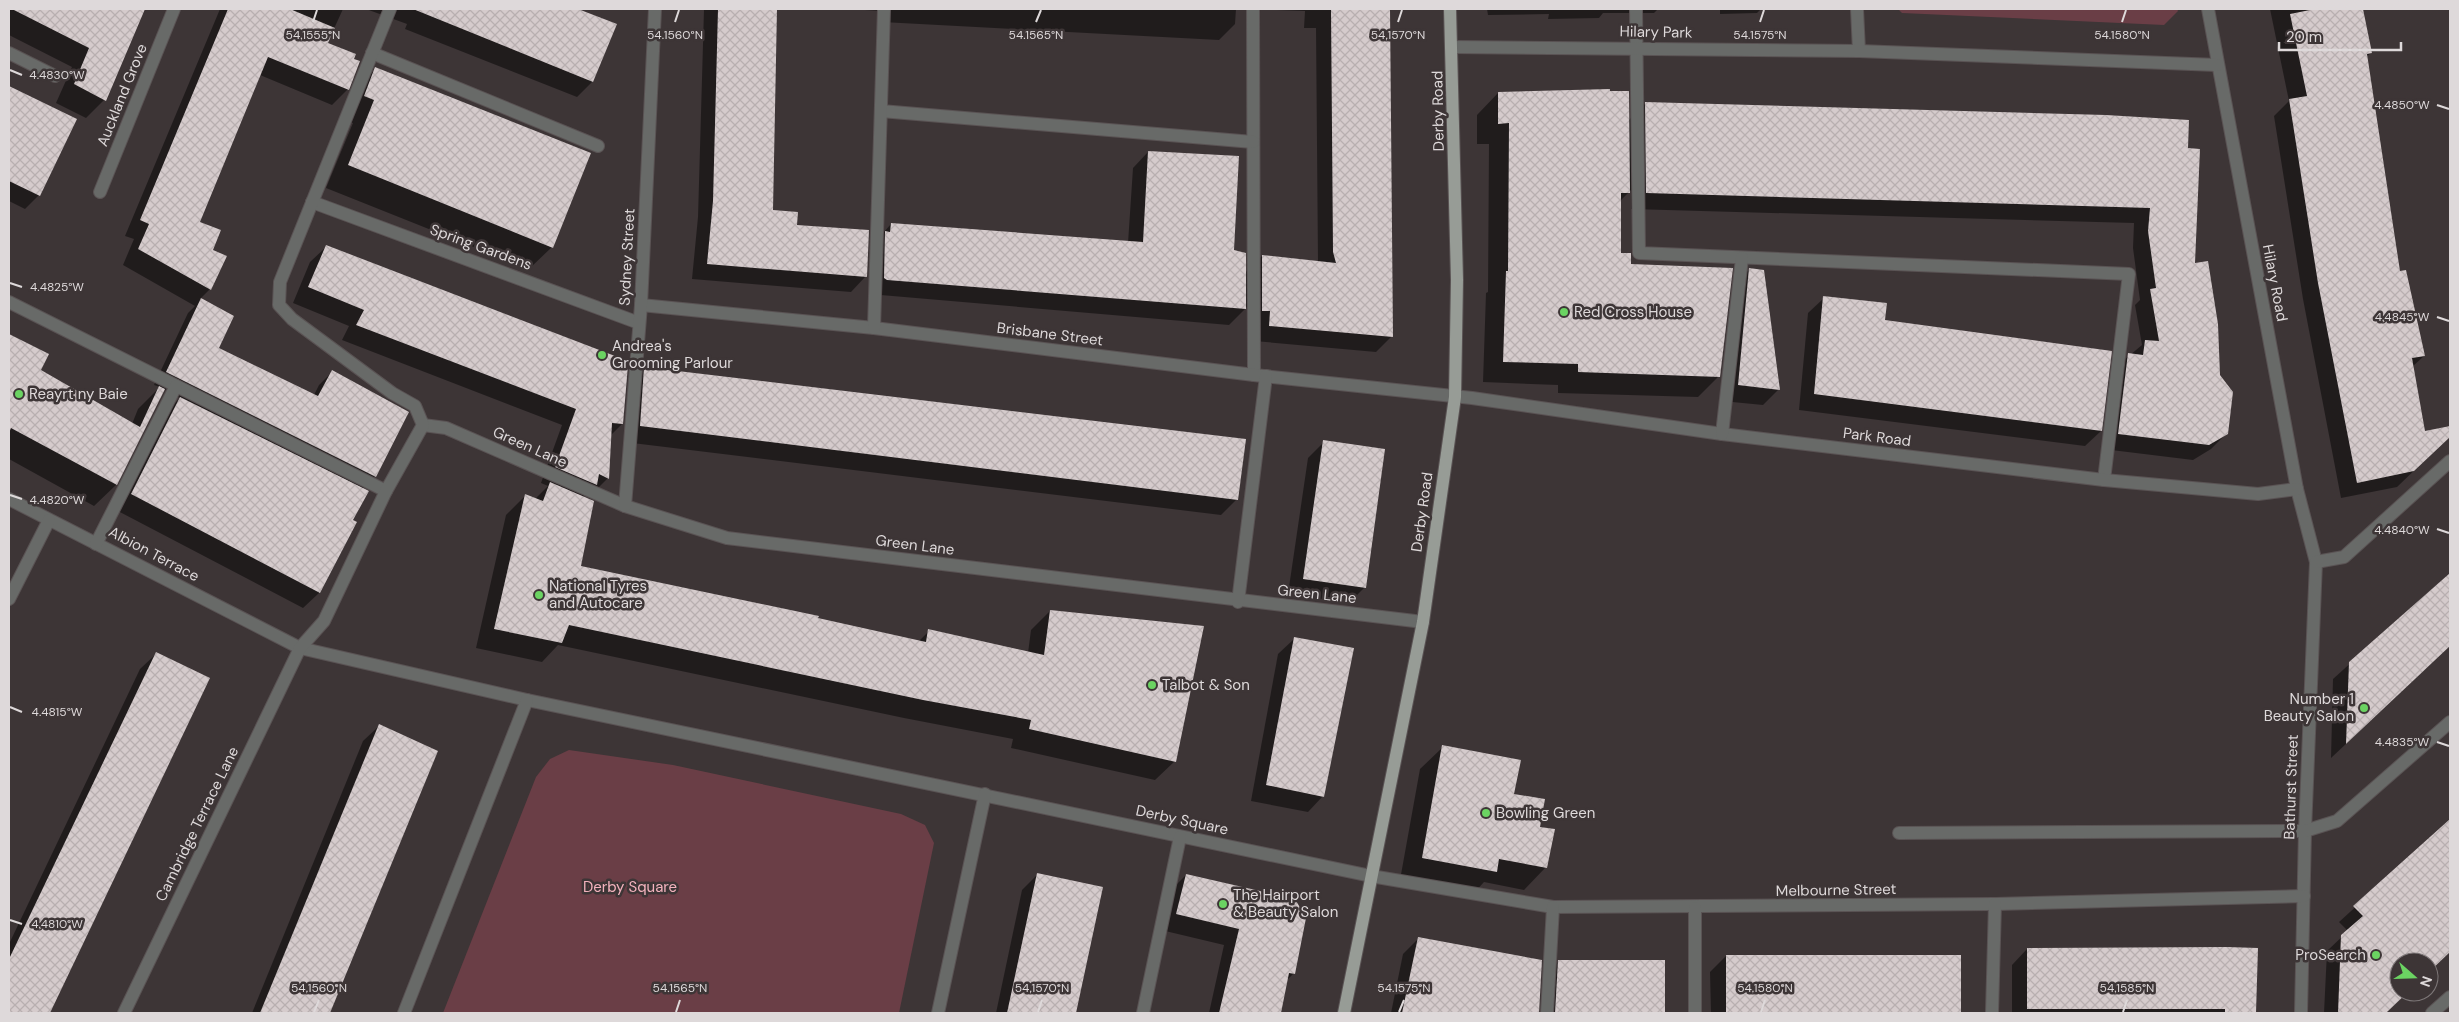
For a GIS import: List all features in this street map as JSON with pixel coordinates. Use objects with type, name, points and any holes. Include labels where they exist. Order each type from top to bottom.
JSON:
[{"type":"main road","name":"Derby Road","points":[[1344,1013],[1423,622],[1455,397],[1457,280],[1453,47],[1450,9]]},
{"type":"street","name":"Auckland Grove","points":[[100,192],[174,9]]},
{"type":"street","points":[[390,9],[280,282],[279,305],[292,319],[392,393],[415,406],[423,425]]},
{"type":"street","name":"Sydney Street","points":[[625,506],[641,305],[655,9]]},
{"type":"street","points":[[874,328],[884,9]]},
{"type":"street","points":[[1238,602],[1260,376],[1253,142],[1253,9]]},
{"type":"street","points":[[1636,9],[1638,48],[1639,253],[2129,274],[2104,480]]},
{"type":"street","points":[[1857,9],[1859,51]]},
{"type":"street","name":"Hilary Road","points":[[2208,9],[2297,489],[2316,562]]},
{"type":"street","name":"Hilary Park","points":[[1453,47],[1859,51],[2218,64]]},
{"type":"street","points":[[9,52],[54,76]]},
{"type":"street","points":[[372,53],[598,146]]},
{"type":"street","points":[[881,111],[1253,142]]},
{"type":"street","name":"Spring Gardens","points":[[312,202],[639,323]]},
{"type":"street","points":[[1722,434],[1742,258]]},
{"type":"street","points":[[9,302],[386,491]]},
{"type":"street","name":"Brisbane Street","points":[[641,305],[874,328],[1260,376],[1455,397]]},
{"type":"street","name":"Albion Terrace","points":[[176,386],[96,544],[300,648]]},
{"type":"street","name":"Park Road","points":[[1455,397],[1722,434],[2104,480],[2258,494],[2297,489]]},
{"type":"street","name":"Cambridge Terrace Lane","points":[[124,1013],[300,648],[324,621],[386,491],[423,425]]},
{"type":"street","name":"Green Lane","points":[[423,425],[446,428],[625,506],[727,538],[1238,602],[1423,622]]},
{"type":"street","points":[[2316,562],[2344,556],[2450,461]]},
{"type":"street","points":[[9,500],[96,544]]},
{"type":"street","points":[[9,599],[49,520]]},
{"type":"street","name":"Bathurst Street","points":[[2300,1013],[2316,562]]},
{"type":"street","name":"Derby Square","points":[[300,648],[527,700],[1372,876]]},
{"type":"street","points":[[404,1013],[527,700]]},
{"type":"street","points":[[1899,833],[2305,831],[2337,821],[2450,722]]},
{"type":"street","points":[[938,1013],[985,794]]},
{"type":"street","points":[[1143,1013],[1180,837]]},
{"type":"street","name":"Melbourne Street","points":[[1372,876],[1553,907],[1695,908],[1995,904],[2304,896]]},
{"type":"street","points":[[1992,1013],[1995,904]]},
{"type":"street","points":[[1547,1013],[1553,907]]},
{"type":"street","points":[[1695,908],[1695,1013]]},
{"type":"street","points":[[2432,1013],[2450,997]]},
{"type":"green space","points":[[1898,9],[2177,9],[2178,11],[2164,25],[1902,13]]},
{"type":"green space","name":"Derby Square","points":[[569,750],[673,765],[901,814],[925,825],[934,843],[899,1013],[443,1013],[536,777],[550,759]]},
{"type":"building","points":[[12,9],[145,9],[106,101],[74,84],[89,48]]},
{"type":"building","points":[[228,9],[290,9],[335,28],[328,43],[356,54],[354,59],[360,61],[349,90],[268,57],[200,222],[221,230],[213,250],[227,256],[211,290],[138,249],[149,224],[140,220]]},
{"type":"building","points":[[413,9],[578,9],[617,24],[593,82]]},
{"type":"building","points":[[718,9],[777,9],[773,210],[798,212],[797,225],[869,230],[867,277],[707,264],[713,201]]},
{"type":"building","points":[[1331,9],[1390,9],[1393,337],[1269,326],[1270,311],[1262,311],[1262,255],[1336,263],[1333,252]]},
{"type":"building","points":[[2315,9],[2363,9],[2372,53],[2367,54],[2400,271],[2406,270],[2425,356],[2412,358],[2425,431],[2450,426],[2450,437],[2414,471],[2357,483],[2318,283],[2289,99],[2307,96],[2290,14]]},
{"type":"building","points":[[375,67],[591,153],[553,248],[348,165],[374,100],[364,96]]},
{"type":"building","points":[[9,86],[77,119],[40,196],[9,181]]},
{"type":"building","points":[[1610,89],[1610,91],[1629,91],[1630,193],[1621,193],[1621,253],[1631,253],[1631,264],[1733,268],[1720,377],[1578,372],[1578,364],[1503,362],[1506,271],[1508,271],[1509,123],[1498,124],[1498,92]]},
{"type":"building","points":[[1645,102],[2106,115],[2189,120],[2188,148],[2200,149],[2195,263],[2208,261],[2218,324],[2220,375],[2233,392],[2228,434],[2209,445],[2118,434],[2128,353],[2143,355],[2145,340],[2159,341],[2150,289],[2156,288],[2148,231],[2150,208],[1646,193]]},
{"type":"building","points":[[1148,151],[1239,156],[1234,250],[1246,253],[1246,309],[887,280],[884,278],[885,231],[890,232],[891,223],[1143,242]]},
{"type":"building","points":[[326,245],[615,356],[615,364],[628,365],[623,424],[612,423],[609,479],[599,474],[597,485],[555,467],[576,409],[356,325],[364,310],[308,287]]},
{"type":"building","points":[[1749,268],[1764,270],[1780,390],[1738,385]]},
{"type":"building","points":[[1823,296],[1887,303],[1885,320],[2112,351],[2102,431],[1814,394]]},
{"type":"building","points":[[201,298],[234,316],[219,348],[318,396],[332,370],[409,412],[376,477],[166,372]]},
{"type":"building","points":[[9,334],[49,354],[41,370],[140,427],[159,386],[165,389],[117,485],[11,428],[9,433]]},
{"type":"building","points":[[644,367],[1246,439],[1238,500],[640,426]]},
{"type":"building","points":[[180,397],[369,491],[353,520],[357,522],[320,593],[131,494]]},
{"type":"building","points":[[1323,440],[1385,449],[1366,588],[1303,579]]},
{"type":"building","points":[[550,482],[594,501],[581,566],[819,616],[818,618],[926,642],[928,629],[1044,655],[1050,610],[1204,626],[1176,762],[1029,729],[1031,720],[923,700],[569,625],[562,643],[494,629],[525,494],[543,501]]},
{"type":"building","points":[[2450,573],[2450,646],[2346,744],[2349,662]]},
{"type":"building","points":[[1294,637],[1354,648],[1324,797],[1266,785]]},
{"type":"building","points":[[156,652],[210,678],[50,1013],[9,1013],[9,959]]},
{"type":"building","points":[[379,724],[438,751],[330,1013],[260,1013]]},
{"type":"building","name":"Bowling Green","points":[[1442,745],[1521,760],[1514,794],[1545,799],[1540,827],[1555,829],[1547,868],[1499,859],[1497,872],[1422,858]]},
{"type":"building","points":[[2450,819],[2450,952],[2439,962],[2439,952],[2389,952],[2389,1002],[2398,1002],[2386,1013],[2338,1013],[2341,935],[2363,916],[2353,906]]},
{"type":"building","points":[[1037,873],[1103,887],[1076,1013],[1007,1013]]},
{"type":"building","points":[[1186,874],[1295,899],[1306,918],[1295,974],[1289,973],[1281,1013],[1219,1013],[1239,929],[1176,914]]},
{"type":"building","points":[[1418,937],[1542,960],[1539,1013],[1402,1013]]},
{"type":"building","points":[[2027,948],[2258,948],[2256,1013],[2225,1013],[2225,1009],[2027,1009]]},
{"type":"building","points":[[1726,955],[1961,955],[1961,1013],[1726,1013]]},
{"type":"building","points":[[1558,960],[1665,960],[1665,1013],[1555,1013]]},
{"type":"place","name":"Red Cross House","points":[[1564,312]]},
{"type":"place","name":"Andrea's Grooming Parlour","points":[[602,355]]},
{"type":"place","name":"Reayrt ny Baie","points":[[19,394]]},
{"type":"place","name":"National Tyres and Autocare","points":[[539,595]]},
{"type":"place","name":"Talbot & Son","points":[[1152,685]]},
{"type":"place","name":"Number 1 Beauty Salon","points":[[2364,708]]},
{"type":"place","name":"Bowling Green","points":[[1486,813]]},
{"type":"place","name":"The Hairport & Beauty Salon","points":[[1223,904]]},
{"type":"place","name":"ProSearch","points":[[2376,955]]}]
